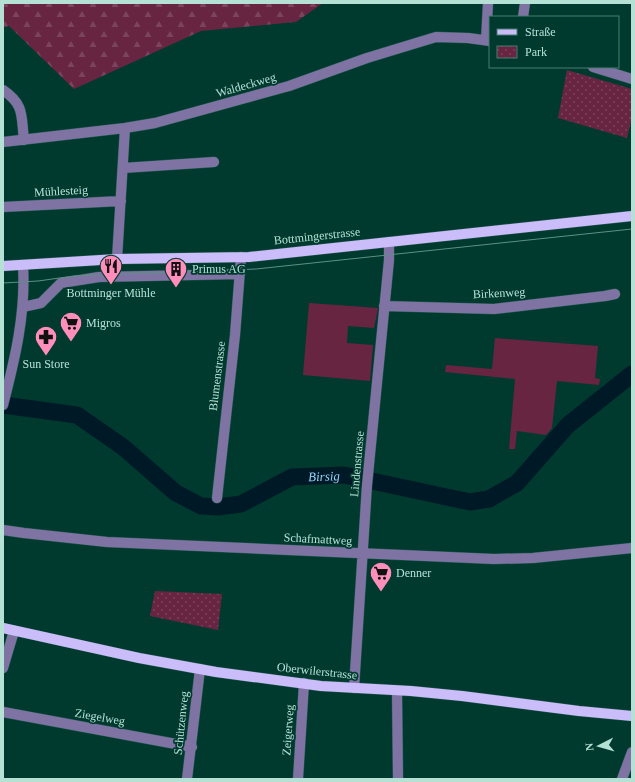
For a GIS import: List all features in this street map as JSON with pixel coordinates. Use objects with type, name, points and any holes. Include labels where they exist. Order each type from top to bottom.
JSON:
[{"type":"main road","name":"Bottmingerstrasse","points":[[3,266],[117,259],[241,257],[632,216]]},
{"type":"main road","name":"Oberwilerstrasse","points":[[3,628],[139,658],[200,669],[304,683],[462,696],[579,711],[632,716]]},
{"type":"street","points":[[488,3],[488,40]]},
{"type":"street","points":[[523,16],[525,3]]},
{"type":"street","name":"Waldeckweg","points":[[3,142],[125,128],[155,123],[288,86],[367,58],[436,37],[488,40]]},
{"type":"street","points":[[596,68],[632,79]]},
{"type":"street","points":[[3,90],[11,95],[21,110],[24,140]]},
{"type":"street","points":[[117,259],[125,128]]},
{"type":"street","points":[[123,168],[214,162]]},
{"type":"street","name":"Mühlesteig","points":[[3,207],[121,202]]},
{"type":"street","name":"Lindenstrasse","points":[[354,688],[364,554],[367,485],[390,255],[389,242]]},
{"type":"street","name":"Blumenstrasse","points":[[217,498],[241,257]]},
{"type":"street","points":[[3,405],[19,337],[23,307],[23,265]]},
{"type":"street","points":[[23,307],[41,303],[60,283],[99,277],[240,274]]},
{"type":"street","name":"Birkenweg","points":[[384,306],[494,309],[615,294]]},
{"type":"street","name":"Schafmattweg","points":[[3,530],[106,542],[364,554],[517,559],[552,557],[632,548]]},
{"type":"street","points":[[3,668],[14,631]]},
{"type":"street","name":"Schützenweg","points":[[187,779],[200,669]]},
{"type":"street","name":"Zeigerweg","points":[[298,779],[304,683]]},
{"type":"street","points":[[397,691],[398,779]]},
{"type":"street","name":"Ziegelweg","points":[[3,712],[192,746]]},
{"type":"street","points":[[622,779],[632,752]]},
{"type":"green space","points":[[3,3],[323,3],[296,22],[201,31],[74,89],[9,26],[3,27]]},
{"type":"green space","points":[[567,70],[632,89],[632,117],[627,138],[558,118]]},
{"type":"green space","points":[[309,303],[378,308],[374,328],[348,326],[347,343],[373,345],[370,381],[303,375]]},
{"type":"green space","points":[[495,338],[598,346],[595,378],[600,379],[599,385],[557,381],[552,428],[546,435],[517,431],[515,449],[509,449],[515,379],[445,372],[446,365],[492,369]]},
{"type":"green space","points":[[155,591],[222,594],[218,630],[150,616]]},
{"type":"waterway","name":"Birsig","points":[[3,405],[77,415],[123,447],[176,493],[201,506],[218,507],[241,504],[292,477],[344,475],[470,502],[489,499],[517,483],[568,425],[632,374]]},
{"type":"tram line","points":[[3,283],[38,281],[74,276],[256,269],[632,229]]},
{"type":"place","name":"Bottminger Mühle","points":[[111,286]]},
{"type":"place","name":"Primus AG","points":[[176,288]]},
{"type":"place","name":"Migros","points":[[71,342]]},
{"type":"place","name":"Sun Store","points":[[46,356]]},
{"type":"place","name":"Denner","points":[[381,592]]}]
